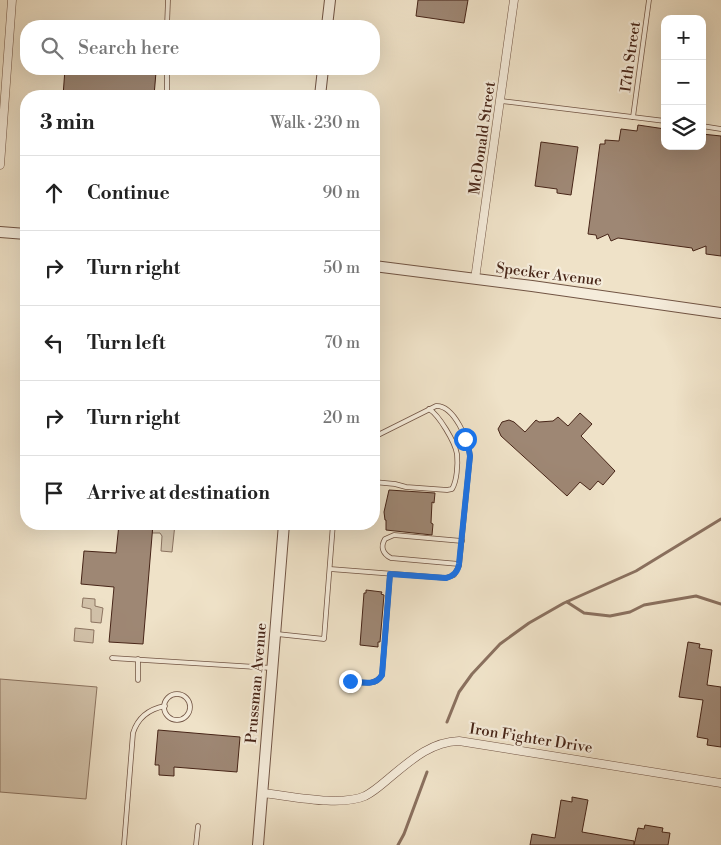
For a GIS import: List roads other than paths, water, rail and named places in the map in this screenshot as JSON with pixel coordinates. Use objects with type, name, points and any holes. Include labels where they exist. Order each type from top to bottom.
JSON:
[{"type":"street","points":[[0,165],[12,0]]},
{"type":"street","points":[[328,20],[330,0]]},
{"type":"street","name":"McDonald Street","points":[[475,279],[514,0]]},
{"type":"street","points":[[321,90],[322,75]]},
{"type":"street","points":[[0,232],[20,234]]},
{"type":"street","name":"Specker Avenue","points":[[380,267],[721,313]]},
{"type":"street","name":"Prussman Avenue","points":[[258,845],[284,530]]},
{"type":"street","name":"Iron Fighter Drive","points":[[263,793],[333,800],[359,798],[370,793],[426,749],[440,743],[459,741],[721,783]]},
{"type":"lane","points":[[167,20],[168,0]]},
{"type":"lane","name":"17th Street","points":[[633,117],[649,0]]},
{"type":"lane","points":[[166,75],[167,90]]},
{"type":"lane","points":[[501,101],[661,120]]},
{"type":"lane","points":[[706,127],[721,129]]},
{"type":"lane","points":[[330,570],[446,578],[454,575],[459,564],[470,456],[468,445],[448,410],[441,406],[429,409],[380,434]]},
{"type":"lane","points":[[380,483],[406,487],[452,489],[457,453],[437,414],[429,409]]},
{"type":"lane","points":[[275,634],[324,639],[333,530]]},
{"type":"lane","points":[[459,564],[391,558],[384,552],[382,544],[384,539],[394,535],[462,541]]},
{"type":"lane","points":[[350,681],[374,683],[382,675],[390,574]]},
{"type":"lane","points":[[112,658],[272,668]]},
{"type":"lane","points":[[138,660],[138,680]]},
{"type":"lane","points":[[179,694],[188,700],[190,708],[186,716],[177,719],[169,716],[165,706],[169,698],[179,694]]},
{"type":"lane","points":[[124,845],[133,732],[138,722],[146,714],[155,708],[165,706]]},
{"type":"lane","points":[[196,845],[198,826]]},
{"type":"waterway","points":[[447,722],[459,692],[472,674],[500,644],[529,623],[564,603],[636,571],[721,519]]},
{"type":"waterway","points":[[567,602],[584,613],[610,616],[630,612],[644,605],[696,596],[721,604]]},
{"type":"waterway","points":[[398,845],[404,834],[427,772]]}]
